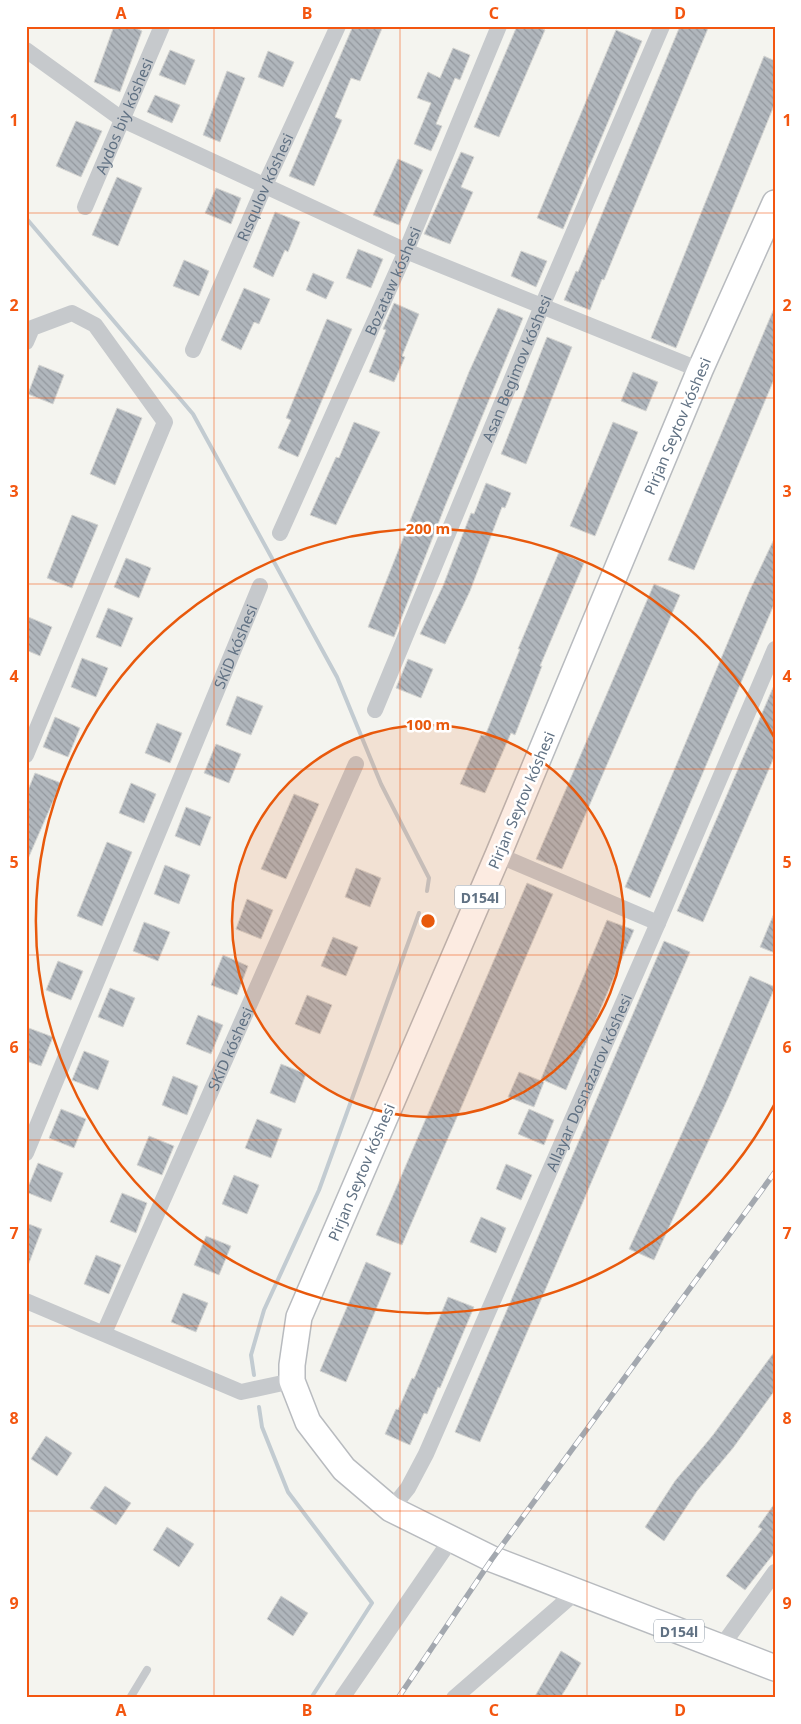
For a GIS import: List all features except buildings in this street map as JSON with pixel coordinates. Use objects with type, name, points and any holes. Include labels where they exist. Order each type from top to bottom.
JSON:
[{"type":"main road","name":"Pirjan Seytov kóshesi","points":[[452,1538],[391,1509],[344,1469],[308,1422],[292,1381],[292,1364],[299,1317],[498,855],[700,370],[775,203]]},
{"type":"main road","name":"D154l","points":[[452,1538],[492,1559],[775,1668]]},
{"type":"street","name":"Aydos biy kóshesi","points":[[85,207],[162,26]]},
{"type":"street","name":"Rısqulov kóshesi","points":[[193,350],[265,185],[338,26]]},
{"type":"street","name":"Bozataw kóshesi","points":[[280,533],[406,251],[499,26]]},
{"type":"street","name":"Asan Begimov kóshesi","points":[[375,710],[542,306],[662,26]]},
{"type":"street","points":[[26,50],[123,120],[406,251],[700,370]]},
{"type":"street","points":[[26,755],[165,422],[95,325],[72,313],[29,335]]},
{"type":"street","name":"SKiD kóshesi","points":[[26,1153],[260,586]]},
{"type":"street","name":"Allayar Dosnazarov kóshesi","points":[[391,1509],[408,1488],[426,1454],[658,923],[775,649]]},
{"type":"street","name":"SKiD kóshesi","points":[[104,1333],[356,764]]},
{"type":"street","points":[[498,855],[658,923]]},
{"type":"street","points":[[26,1301],[241,1392],[292,1381]]},
{"type":"street","points":[[342,1698],[452,1538]]},
{"type":"street","points":[[721,1647],[775,1572]]},
{"type":"street","points":[[454,1698],[576,1592]]},
{"type":"lane","points":[[130,1698],[147,1670]]},
{"type":"waterway","points":[[26,218],[193,414],[337,677],[381,784],[429,878],[427,891]]},
{"type":"waterway","points":[[254,1375],[251,1355],[264,1310],[319,1190],[419,913]]},
{"type":"waterway","points":[[259,1407],[262,1427],[288,1492],[372,1603],[311,1698]]},
{"type":"railway","points":[[398,1698],[492,1559],[775,1172]]}]
